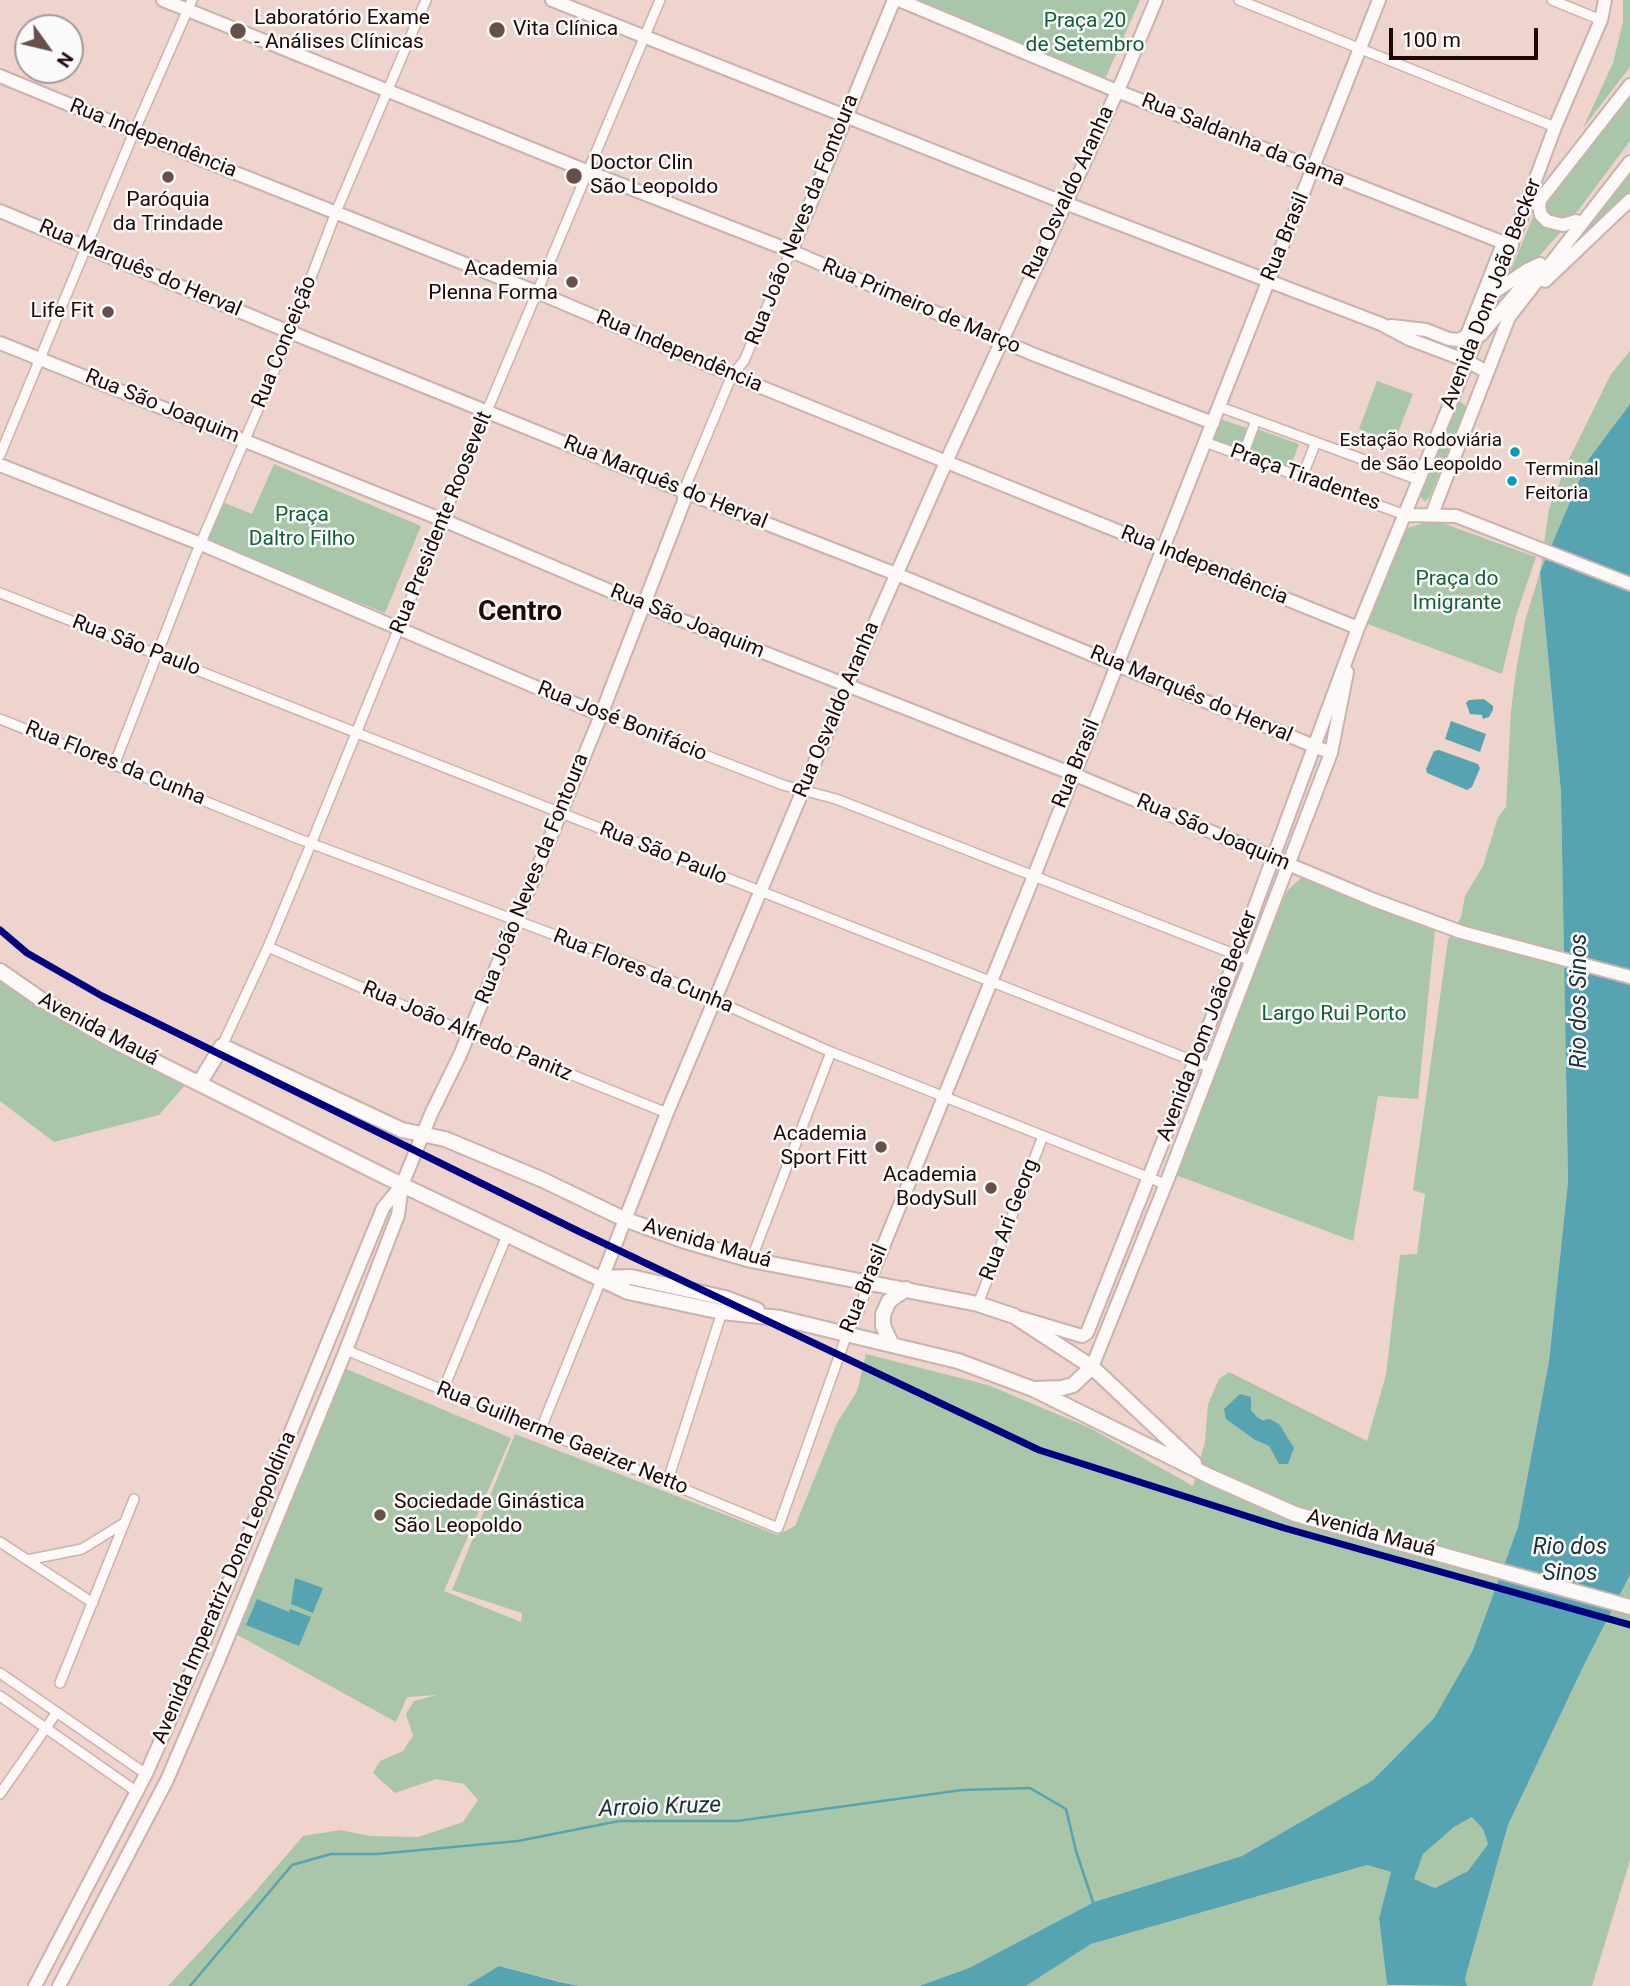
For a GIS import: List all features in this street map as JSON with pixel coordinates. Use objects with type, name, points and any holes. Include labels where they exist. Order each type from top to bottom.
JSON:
[{"type":"main road","name":"Avenida Mauá","points":[[0,971],[38,998],[108,1038],[402,1185],[628,1292],[722,1312],[780,1318]]},
{"type":"main road","points":[[200,1082],[222,1045]]},
{"type":"main road","name":"Avenida Mauá","points":[[222,1045],[402,1130],[445,1139],[543,1180],[624,1219],[682,1240],[751,1260],[978,1304],[1014,1316],[1092,1367],[1209,1476]]},
{"type":"main road","name":"Avenida Mauá","points":[[602,1278],[631,1277],[725,1298],[780,1318],[958,1361],[1034,1389],[1209,1476],[1295,1514],[1630,1607]]},
{"type":"main road","points":[[892,1345],[883,1326],[883,1314],[889,1301],[906,1289]]},
{"type":"main road","points":[[1034,1389],[1073,1385],[1092,1367]]},
{"type":"street","name":"Rua Primeiro de Março","points":[[163,0],[190,5],[387,91],[791,251],[1001,341],[1213,423]]},
{"type":"street","name":"Rua Conceição","points":[[115,763],[336,212],[426,0]]},
{"type":"street","points":[[552,0],[1065,203],[1268,279],[1381,324],[1409,339],[1488,372]]},
{"type":"street","name":"Rua Presidente Roosevelt","points":[[222,1045],[268,947],[487,411],[660,0]]},
{"type":"street","name":"Rua Saldanha da Gama","points":[[896,0],[1117,91],[1508,244]]},
{"type":"street","name":"Rua João Neves da Fontoura","points":[[422,1136],[469,1034],[601,715],[684,501],[684,490],[732,375],[744,361],[896,0]]},
{"type":"street","name":"Rua Osvaldo Aranha","points":[[540,1431],[624,1219],[802,789],[946,461],[1117,91],[1156,0]]},
{"type":"street","points":[[1239,0],[1555,127]]},
{"type":"street","name":"Rua Brasil","points":[[778,1528],[847,1334],[859,1311],[1034,876],[1379,0]]},
{"type":"street","points":[[1552,0],[1601,20]]},
{"type":"street","name":"Avenida Dom João Becker","points":[[1014,1316],[1085,1335],[1237,955],[1357,628],[1475,342],[1494,293],[1508,244],[1601,20],[1605,0]]},
{"type":"street","points":[[0,455],[86,245],[190,5]]},
{"type":"street","name":"Rua Independência","points":[[0,76],[1357,628]]},
{"type":"street","points":[[1576,221],[1563,225],[1547,220],[1541,215],[1541,200],[1630,85]]},
{"type":"street","points":[[1475,342],[1576,221],[1630,150]]},
{"type":"street","points":[[1514,310],[1630,162]]},
{"type":"street","points":[[1514,310],[1630,200]]},
{"type":"street","name":"Rua Marquês do Herval","points":[[0,211],[290,332],[896,574],[1331,753]]},
{"type":"street","points":[[1488,237],[1495,251],[1496,263]]},
{"type":"street","points":[[1381,324],[1426,330],[1449,339],[1460,340],[1468,335],[1496,263],[1508,244]]},
{"type":"street","points":[[1477,309],[1494,293],[1540,264]]},
{"type":"street","name":"Avenida Dom João Becker","points":[[1432,514],[1514,310]]},
{"type":"street","name":"Rua São Joaquim","points":[[0,343],[443,520],[643,605],[1073,774],[1374,900],[1461,932],[1630,977]]},
{"type":"street","points":[[1457,386],[1471,395],[1480,390]]},
{"type":"street","name":"Praça Tiradentes","points":[[1220,407],[1419,480]]},
{"type":"street","points":[[1243,455],[1255,420]]},
{"type":"street","name":"Praça Tiradentes","points":[[1205,442],[1405,515]]},
{"type":"street","points":[[1303,477],[1316,442]]},
{"type":"street","name":"Rua José Bonifácio","points":[[0,466],[201,544],[601,715],[783,785],[836,799],[1252,961]]},
{"type":"street","points":[[1419,480],[1419,504],[1432,514]]},
{"type":"street","points":[[1440,492],[1456,516]]},
{"type":"street","points":[[1405,515],[1456,516],[1630,584]]},
{"type":"street","name":"Rua São Paulo","points":[[0,593],[1209,1067]]},
{"type":"street","name":"Avenida Dom João Becker","points":[[1092,1367],[1166,1184],[1331,753],[1352,645]]},
{"type":"street","name":"Rua Flores da Cunha","points":[[0,719],[311,844],[640,967],[831,1052],[1166,1184]]},
{"type":"street","name":"Rua João Alfredo Panitz","points":[[268,947],[469,1034],[667,1114]]},
{"type":"street","points":[[751,1260],[831,1052]]},
{"type":"street","name":"Avenida Imperatriz Dona Leopoldina","points":[[59,1986],[181,1749],[346,1350],[398,1215],[402,1185],[422,1136]]},
{"type":"street","name":"Rua Ari Georg","points":[[978,1304],[1043,1136]]},
{"type":"street","name":"Avenida Imperatriz Dona Leopoldina","points":[[35,1986],[146,1774],[383,1208],[402,1185]]},
{"type":"street","points":[[443,1391],[508,1233]]},
{"type":"street","points":[[667,1483],[722,1312]]},
{"type":"street","name":"Rua Guilherme Gaeizer Netto","points":[[346,1350],[778,1528]]},
{"type":"street","points":[[60,1684],[134,1499]]},
{"type":"street","points":[[27,1560],[82,1549],[125,1522]]},
{"type":"street","points":[[250,1531],[269,1536]]},
{"type":"street","points":[[0,1542],[93,1603]]},
{"type":"street","points":[[0,1673],[146,1774]]},
{"type":"street","points":[[0,1696],[137,1792]]},
{"type":"street","points":[[0,1794],[57,1712]]},
{"type":"green space","name":"Praça 20 de Setembro","points":[[913,0],[1140,0],[1105,79]]},
{"type":"green space","points":[[1623,0],[1630,0],[1630,67],[1583,128],[1613,63],[1623,22]]},
{"type":"green space","points":[[1630,96],[1630,141],[1577,212],[1568,219],[1557,220],[1548,216],[1545,207],[1548,199]]},
{"type":"green space","points":[[1630,169],[1630,194],[1541,281]]},
{"type":"green space","points":[[1533,217],[1548,229],[1563,229],[1536,260],[1508,277]]},
{"type":"green space","points":[[1630,351],[1630,404],[1588,460],[1540,572],[1549,509],[1569,459],[1611,374]]},
{"type":"green space","points":[[1377,381],[1413,394],[1394,443],[1359,429]]},
{"type":"green space","points":[[1456,399],[1466,406],[1430,496],[1425,502],[1419,495]]},
{"type":"green space","points":[[1217,418],[1250,429],[1243,450],[1210,438]]},
{"type":"green space","points":[[1257,429],[1299,444],[1290,468],[1248,453]]},
{"type":"green space","name":"Praça Daltro Filho","points":[[274,464],[421,526],[385,613],[204,541],[220,501],[252,514]]},
{"type":"green space","name":"Praça do Imigrante","points":[[1434,520],[1536,557],[1516,616],[1502,674],[1365,623],[1401,530]]},
{"type":"green space","points":[[1540,572],[1561,792],[1568,1182],[1549,1361],[1518,1527],[1472,1652],[1434,1718],[1373,1780],[1242,1856],[1094,1902],[969,1968],[919,1986],[579,1986],[499,1966],[466,1986],[168,1986],[303,1836],[341,1830],[370,1836],[418,1837],[463,1822],[478,1800],[464,1784],[436,1779],[395,1793],[373,1773],[380,1761],[403,1751],[413,1736],[406,1714],[414,1701],[437,1695],[407,1697],[396,1722],[232,1632],[344,1368],[511,1438],[444,1591],[521,1622],[522,1613],[452,1590],[515,1434],[778,1535],[795,1526],[837,1423],[857,1391],[866,1354],[988,1385],[1090,1428],[1193,1486],[1205,1442],[1208,1404],[1219,1379],[1229,1372],[1367,1441],[1386,1375],[1400,1255],[1417,1254],[1425,1194],[1413,1190],[1448,940],[1461,917],[1465,896],[1483,866],[1498,817],[1506,807],[1511,711],[1525,621]],"holes":[[[1251,1397],[1251,1410],[1257,1417],[1280,1425],[1294,1448],[1279,1463],[1269,1446],[1255,1440],[1227,1419]]]},
{"type":"green space","name":"Largo Rui Porto","points":[[1302,877],[1435,930],[1418,1099],[1378,1096],[1353,1241],[1173,1174],[1277,908],[1289,889]]},
{"type":"green space","points":[[0,976],[186,1084],[159,1115],[54,1142],[0,1101]]},
{"type":"green space","points":[[1630,1575],[1630,1860],[1592,1986],[1467,1986],[1465,1979],[1508,1825]]},
{"type":"green space","points":[[1472,1817],[1483,1829],[1488,1844],[1468,1871],[1435,1888],[1413,1879],[1423,1854],[1454,1827]]},
{"type":"green space","points":[[1367,1865],[1391,1872],[1379,1918],[1387,1986],[1026,1986],[1091,1944]]},
{"type":"water","name":"Rio dos Sinos","points":[[1630,404],[1630,1575],[1508,1825],[1465,1979],[1467,1986],[1387,1985],[1379,1918],[1391,1872],[1367,1865],[1091,1944],[1026,1986],[919,1986],[969,1968],[1094,1902],[1242,1856],[1373,1780],[1434,1718],[1472,1652],[1518,1527],[1549,1361],[1568,1182],[1561,792],[1540,572],[1588,460]],"holes":[[[1472,1817],[1483,1829],[1488,1844],[1468,1871],[1435,1888],[1414,1879],[1423,1854],[1454,1827]]]},
{"type":"water","points":[[1484,699],[1493,706],[1489,717],[1483,719],[1482,715],[1470,714],[1466,703],[1469,700]]},
{"type":"water","points":[[1451,721],[1486,734],[1480,752],[1445,739]]},
{"type":"water","points":[[1439,750],[1478,764],[1480,768],[1472,787],[1467,790],[1427,773],[1426,769],[1434,751]]},
{"type":"water","points":[[1240,1394],[1251,1397],[1251,1410],[1257,1417],[1270,1419],[1280,1425],[1294,1448],[1288,1464],[1279,1464],[1269,1446],[1255,1440],[1226,1419],[1224,1409]]},
{"type":"water","points":[[295,1578],[323,1588],[313,1613],[291,1604]]},
{"type":"water","points":[[257,1599],[289,1612],[290,1609],[311,1617],[299,1646],[246,1625]]},
{"type":"water","points":[[499,1966],[560,1982],[579,1986],[466,1986]]},
{"type":"waterway","name":"Arroio Kruze","points":[[190,1986],[292,1865],[331,1854],[377,1854],[518,1841],[619,1821],[737,1821],[962,1790],[1030,1788],[1066,1809],[1076,1851],[1094,1905]]},
{"type":"transit line","points":[[0,930],[27,953],[102,996],[578,1231],[1039,1450],[1284,1528],[1630,1625]]},
{"type":"place","name":"Vita Clínica","points":[[497,30]]},
{"type":"place","name":"Laboratório Exame - Análises Clínicas","points":[[238,31]]},
{"type":"place","name":"Doctor Clin São Leopoldo","points":[[574,176]]},
{"type":"place","name":"Paróquia da Trindade","points":[[168,177]]},
{"type":"place","name":"Academia Plenna Forma","points":[[572,282]]},
{"type":"place","name":"Life Fit","points":[[108,312]]},
{"type":"place","name":"Estação Rodoviária de São Leopoldo","points":[[1515,452]]},
{"type":"place","name":"Terminal Feitoria","points":[[1512,481]]},
{"type":"place","name":"Academia Sport Fitt","points":[[881,1147]]},
{"type":"place","name":"Academia BodySull","points":[[991,1188]]},
{"type":"place","name":"Sociedade Ginástica São Leopoldo","points":[[380,1515]]},
{"type":"district","name":"Centro","points":[[520,613]]}]
